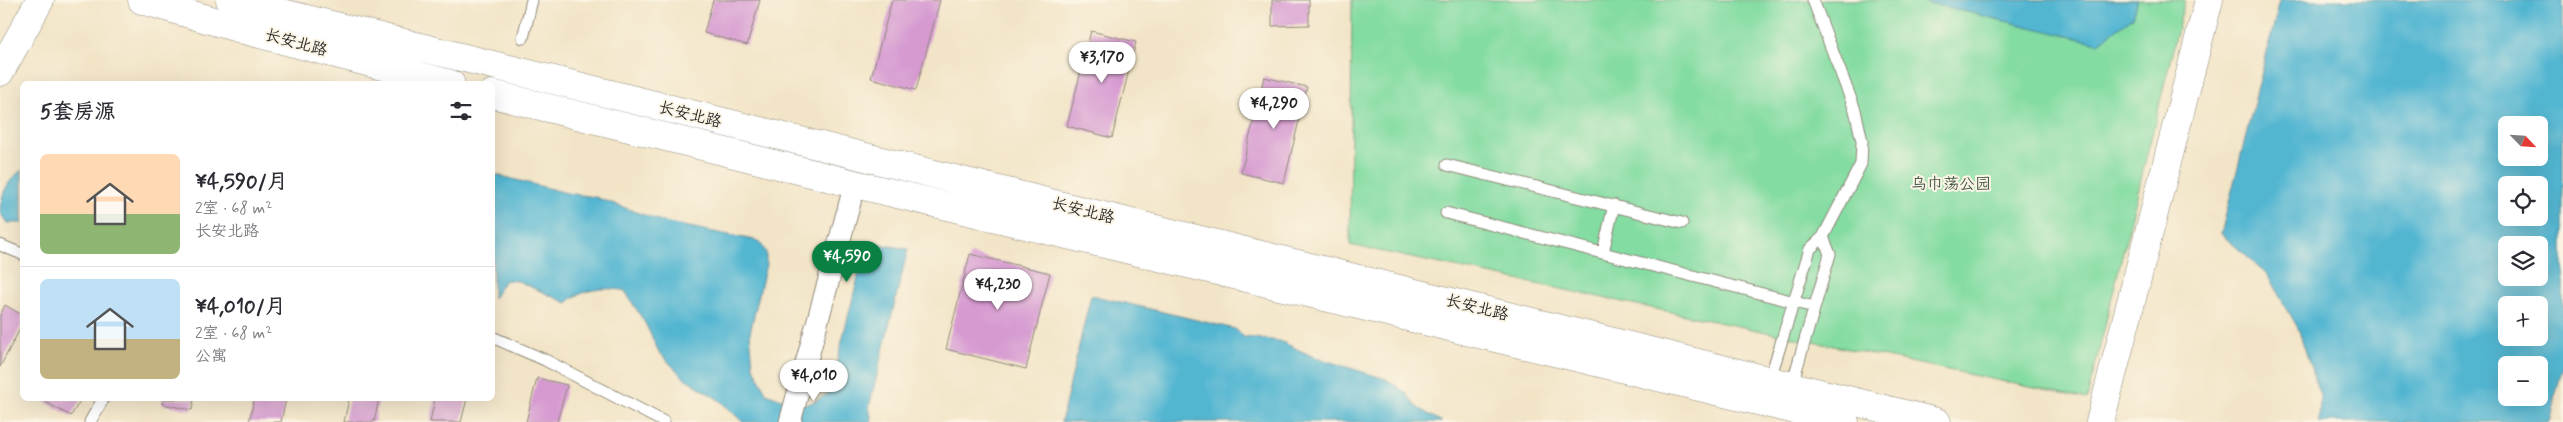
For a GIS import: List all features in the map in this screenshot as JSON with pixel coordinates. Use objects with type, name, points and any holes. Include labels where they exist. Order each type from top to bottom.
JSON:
[{"type":"main road","points":[[0,72],[40,0]]},
{"type":"main road","name":"长安北路","points":[[142,0],[248,31],[440,81]]},
{"type":"main road","name":"长安北路","points":[[230,0],[1778,393],[1845,422]]},
{"type":"main road","points":[[2100,422],[2209,0]]},
{"type":"main road","name":"长安北路","points":[[495,95],[855,184],[1778,393],[1937,422]]},
{"type":"street","points":[[790,422],[855,184]]},
{"type":"lane","points":[[523,38],[532,0]]},
{"type":"lane","points":[[1778,393],[1794,301],[1810,249],[1823,237],[1861,164],[1862,142],[1855,110],[1813,0]]},
{"type":"lane","points":[[1448,165],[1682,223]]},
{"type":"lane","points":[[1603,252],[1614,205]]},
{"type":"lane","points":[[1446,213],[1814,307]]},
{"type":"lane","points":[[1778,393],[1814,307],[1830,254],[1823,237]]},
{"type":"lane","points":[[0,246],[20,253]]},
{"type":"lane","points":[[495,338],[545,360],[664,422]]},
{"type":"lane","points":[[90,422],[102,401]]},
{"type":"green space","name":"乌巾荡公园","points":[[1352,0],[2185,0],[2087,399],[1350,245]]},
{"type":"water","points":[[1916,0],[2138,0],[2133,17],[2098,43]]},
{"type":"water","points":[[2280,0],[2563,0],[2563,365],[2549,422],[2319,422],[2320,396],[2298,328],[2266,273],[2221,234]]},
{"type":"water","points":[[20,172],[20,223],[7,223],[0,213],[1,200],[9,183]]},
{"type":"water","points":[[495,175],[567,193],[595,197],[664,222],[759,241],[766,252],[766,264],[750,333],[753,365],[766,393],[792,403],[805,404],[829,392],[867,242],[908,249],[869,407],[872,422],[743,422],[719,400],[683,377],[659,352],[645,323],[625,291],[611,289],[594,290],[579,295],[567,303],[518,281],[505,280],[495,295]]},
{"type":"water","points":[[1091,295],[1235,329],[1244,337],[1280,341],[1314,357],[1386,379],[1405,392],[1418,408],[1442,422],[1061,422]]},
{"type":"building","points":[[713,0],[760,0],[747,45],[704,33]]},
{"type":"building","points":[[892,0],[940,0],[916,90],[871,78]]},
{"type":"building","points":[[1272,0],[1309,0],[1309,25],[1272,26]]},
{"type":"building","points":[[1091,31],[1136,42],[1112,138],[1067,126]]},
{"type":"building","points":[[1264,77],[1307,87],[1284,183],[1241,173]]},
{"type":"building","points":[[970,254],[1050,273],[1026,369],[946,349]]},
{"type":"building","points":[[5,305],[20,314],[20,329],[0,367],[0,315]]},
{"type":"building","points":[[537,378],[567,385],[557,422],[526,422]]},
{"type":"building","points":[[45,401],[80,401],[71,416]]},
{"type":"building","points":[[163,401],[194,401],[192,410],[162,404]]},
{"type":"building","points":[[254,401],[286,401],[281,422],[249,422]]},
{"type":"building","points":[[349,401],[379,401],[374,422],[344,422]]},
{"type":"building","points":[[435,401],[466,401],[461,422],[430,422]]}]
